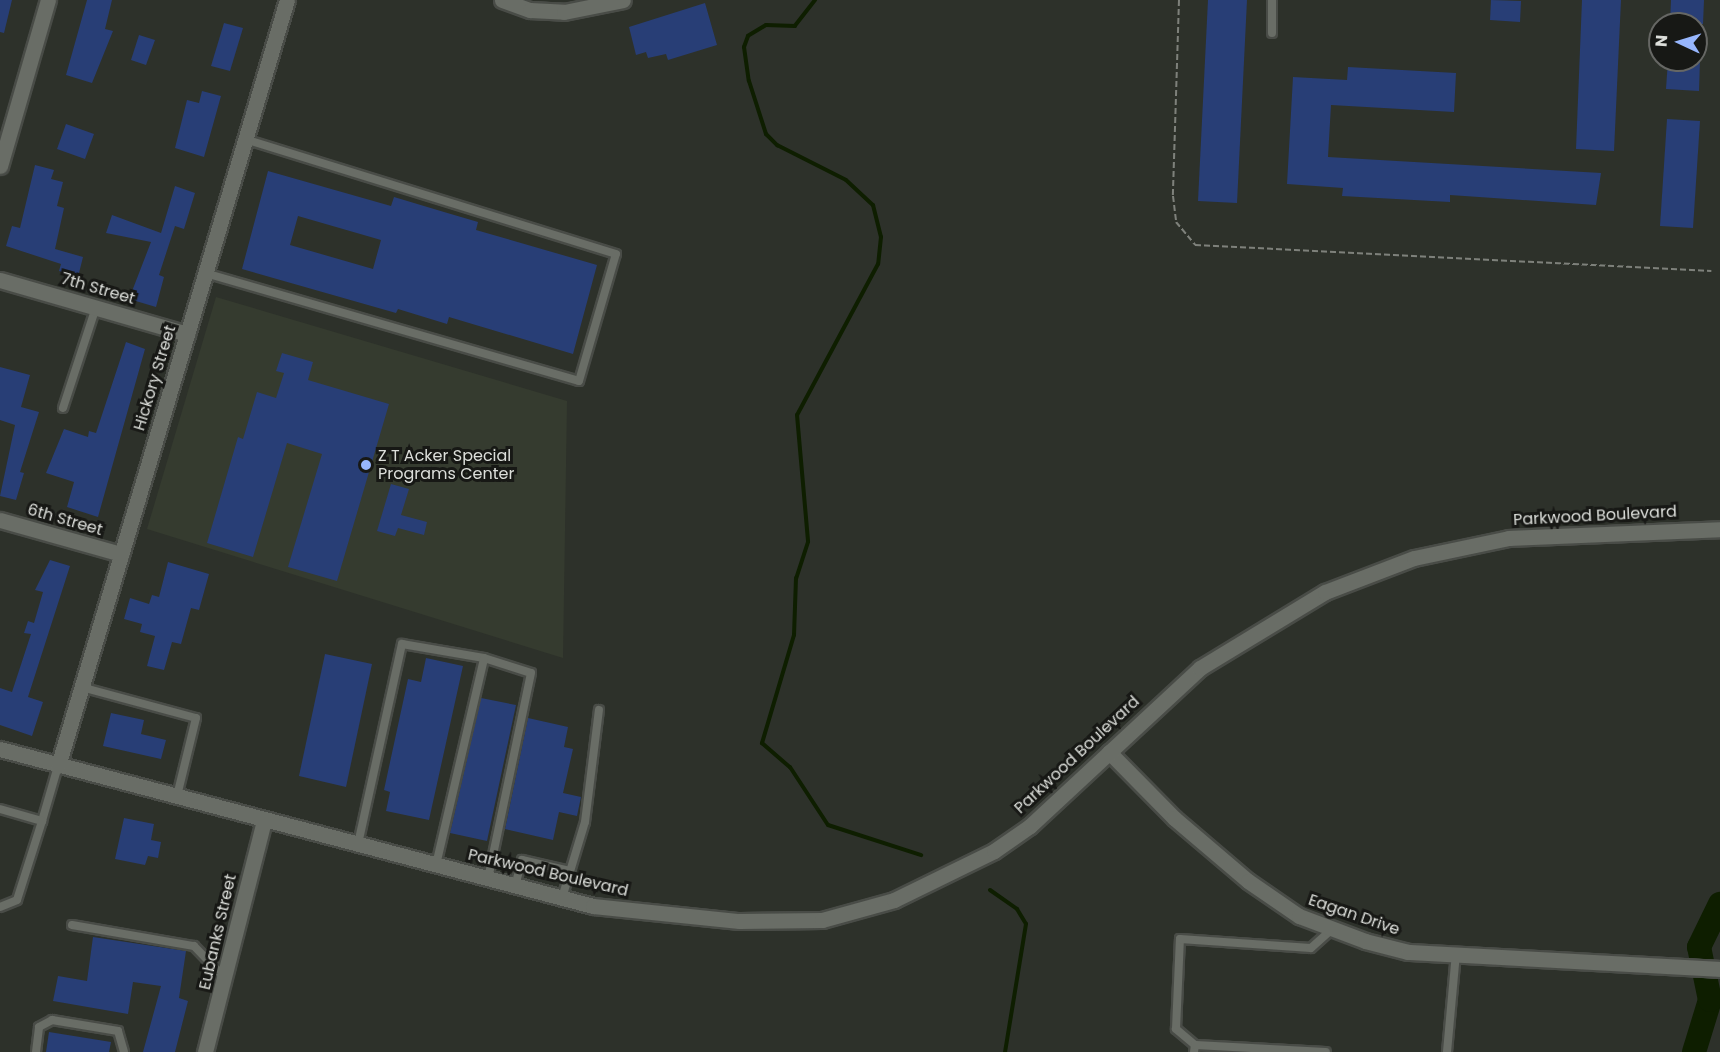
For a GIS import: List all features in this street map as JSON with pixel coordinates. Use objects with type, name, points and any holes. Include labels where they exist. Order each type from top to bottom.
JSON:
[{"type":"street","points":[[0,166],[48,0]]},
{"type":"street","name":"Hickory Street","points":[[58,766],[287,0]]},
{"type":"street","points":[[502,0],[530,9],[564,12],[623,0]]},
{"type":"street","name":"7th Street","points":[[0,279],[187,334]]},
{"type":"street","name":"6th Street","points":[[0,520],[121,554]]},
{"type":"street","name":"Parkwood Boulevard","points":[[0,749],[562,898],[640,913],[739,921],[789,922],[855,913],[930,885],[994,851],[1030,826],[1167,695],[1238,641],[1325,592],[1385,569],[1509,538],[1720,529]]},
{"type":"street","name":"Eagan Drive","points":[[1109,752],[1223,863],[1299,916],[1386,949],[1720,969]]},
{"type":"street","name":"Eubanks Street","points":[[206,1052],[226,980],[264,819]]},
{"type":"lane","points":[[1272,0],[1272,33]]},
{"type":"lane","points":[[205,273],[579,381],[616,254],[245,139]]},
{"type":"lane","points":[[63,408],[96,307]]},
{"type":"lane","points":[[358,844],[402,644],[484,658],[531,674],[488,878]]},
{"type":"lane","points":[[436,865],[484,658]]},
{"type":"lane","points":[[81,687],[196,718],[177,796]]},
{"type":"lane","points":[[562,898],[585,822],[599,710]]},
{"type":"lane","points":[[0,907],[17,900],[58,766]]},
{"type":"lane","points":[[0,809],[42,821]]},
{"type":"lane","points":[[515,886],[522,860],[570,871]]},
{"type":"lane","points":[[72,925],[194,946],[226,980]]},
{"type":"lane","points":[[1326,1052],[1194,1049],[1176,1029],[1180,939],[1311,948],[1334,928]]},
{"type":"lane","points":[[1447,1052],[1456,954]]},
{"type":"lane","points":[[36,1052],[39,1027],[52,1020],[118,1031],[124,1052]]},
{"type":"path","points":[[1179,0],[1173,196],[1176,222],[1195,245],[1711,271]]},
{"type":"shaded area","name":"Z T Acker Special Programs Center","points":[[216,297],[567,401],[563,658],[147,529]]},
{"type":"building","points":[[0,0],[12,0],[4,33],[0,32]]},
{"type":"building","points":[[87,0],[112,0],[105,29],[113,31],[92,83],[66,75]]},
{"type":"building","points":[[1208,0],[1247,0],[1237,203],[1198,201]]},
{"type":"building","points":[[1491,0],[1521,1],[1520,22],[1490,20]]},
{"type":"building","points":[[1582,0],[1621,0],[1614,151],[1576,149]]},
{"type":"building","points":[[1671,0],[1704,0],[1704,12],[1670,12]]},
{"type":"building","points":[[705,3],[717,45],[668,60],[666,54],[648,58],[646,52],[636,55],[629,27]]},
{"type":"building","points":[[224,23],[243,28],[230,71],[211,66]]},
{"type":"building","points":[[139,35],[155,40],[146,65],[131,60]]},
{"type":"building","points":[[1348,67],[1456,73],[1454,112],[1331,105],[1328,157],[1601,173],[1596,205],[1450,195],[1450,202],[1342,196],[1343,188],[1287,184],[1293,77],[1347,80]]},
{"type":"building","points":[[1667,72],[1700,72],[1699,91],[1666,89]]},
{"type":"building","points":[[202,91],[221,96],[204,157],[175,148],[187,100],[199,103]]},
{"type":"building","points":[[1667,119],[1700,121],[1693,228],[1660,226]]},
{"type":"building","points":[[66,124],[94,134],[85,159],[57,149]]},
{"type":"building","points":[[35,165],[54,170],[51,179],[63,182],[57,206],[64,208],[55,249],[83,257],[78,277],[59,271],[61,264],[6,246],[12,226],[20,228]]},
{"type":"building","points":[[268,171],[391,206],[394,197],[478,222],[476,230],[597,265],[573,354],[449,317],[447,324],[398,309],[396,313],[242,269]],"holes":[[[298,216],[381,240],[373,269],[290,245]]]},
{"type":"building","points":[[175,186],[195,193],[184,229],[175,226],[159,275],[164,277],[156,307],[129,299],[151,242],[106,233],[112,215],[161,233]]},
{"type":"building","points":[[126,342],[145,349],[98,517],[67,507],[74,482],[46,473],[64,429],[88,437],[89,431],[96,433]]},
{"type":"building","points":[[282,353],[313,362],[308,380],[389,404],[337,581],[288,567],[322,454],[287,443],[253,557],[207,543],[238,437],[243,439],[257,392],[276,398],[284,373],[276,371]]},
{"type":"building","points":[[0,367],[30,375],[21,407],[39,412],[20,472],[24,473],[16,500],[0,496],[15,425],[0,420]]},
{"type":"building","points":[[391,484],[409,489],[401,515],[427,522],[424,535],[398,528],[395,536],[377,531]]},
{"type":"building","points":[[50,560],[70,566],[28,697],[43,702],[32,736],[0,725],[0,688],[12,692],[31,634],[24,633],[28,621],[34,623],[43,592],[35,590]]},
{"type":"building","points":[[168,562],[209,574],[199,610],[191,608],[181,644],[172,642],[164,670],[147,666],[155,636],[140,632],[142,624],[124,619],[130,598],[149,604],[152,595],[159,597]]},
{"type":"building","points":[[325,654],[372,664],[346,787],[299,776]]},
{"type":"building","points":[[426,658],[463,666],[429,820],[386,811],[390,792],[384,790],[408,679],[421,682]]},
{"type":"building","points":[[481,698],[516,705],[487,841],[450,833]]},
{"type":"building","points":[[111,713],[144,720],[141,734],[166,740],[161,759],[103,746]]},
{"type":"building","points":[[528,718],[568,727],[564,747],[573,749],[563,793],[581,797],[577,816],[559,812],[553,840],[505,829]]},
{"type":"building","points":[[124,818],[154,824],[151,840],[161,842],[158,858],[148,856],[145,865],[115,859]]},
{"type":"building","points":[[93,937],[186,951],[179,998],[188,1001],[175,1052],[143,1052],[161,986],[133,982],[128,1014],[53,1001],[58,976],[87,981]]},
{"type":"building","points":[[49,1032],[111,1042],[109,1052],[46,1052]]},
{"type":"waterway","points":[[815,0],[795,26],[766,25],[748,36],[744,47],[749,81],[766,134],[777,145],[846,180],[873,205],[881,237],[878,264],[797,415],[808,542],[796,578],[794,635],[762,743],[790,767],[828,825],[921,855]]},
{"type":"waterway","points":[[990,890],[1017,909],[1026,924],[1005,1052]]},
{"type":"waterway","points":[[1694,1052],[1710,1000],[1699,947],[1720,904]]},
{"type":"place","name":"Z T Acker Special Programs Center","points":[[366,465]]}]
